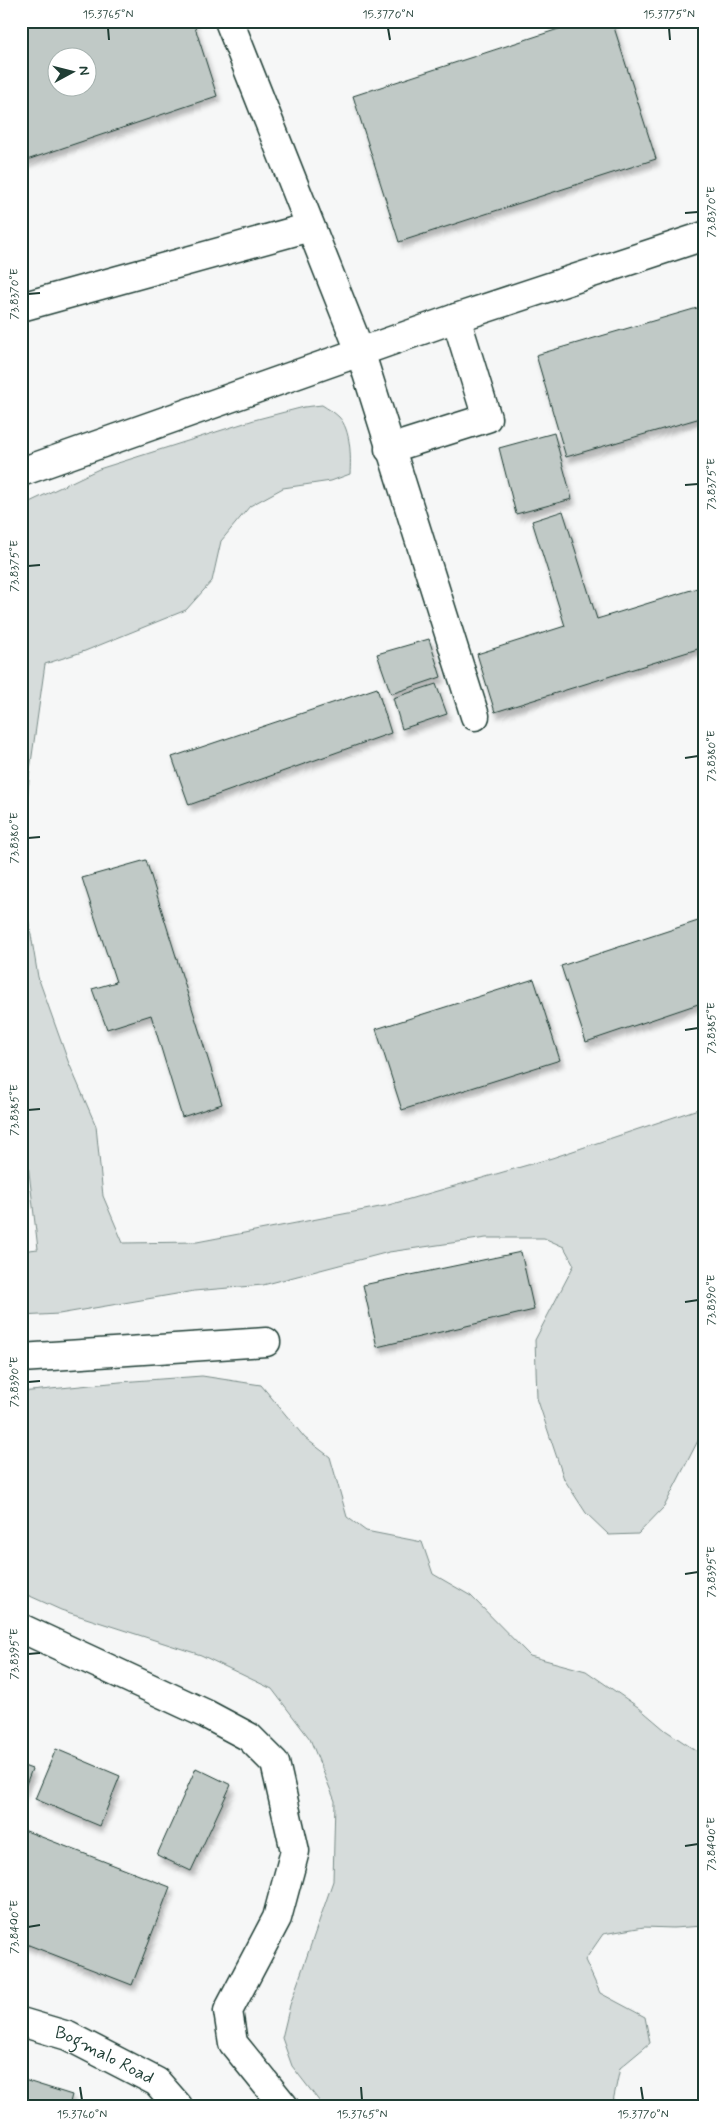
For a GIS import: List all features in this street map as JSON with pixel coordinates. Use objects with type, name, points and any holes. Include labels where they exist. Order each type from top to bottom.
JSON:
[{"type":"street","points":[[229,21],[360,351],[389,449],[475,716]]},
{"type":"street","points":[[21,307],[310,227]]},
{"type":"street","points":[[22,470],[456,318],[704,236]]},
{"type":"street","points":[[389,449],[487,418],[456,318]]},
{"type":"street","points":[[21,1358],[266,1342]]},
{"type":"street","points":[[21,1628],[223,1723],[249,1737],[275,1763],[295,1851],[277,1918],[228,2011],[233,2043],[284,2106]]},
{"type":"street","name":"Bogmalo Road","points":[[21,2022],[68,2036],[156,2082],[178,2106]]},
{"type":"shaded area","points":[[322,405],[339,417],[346,429],[350,452],[350,474],[331,481],[283,488],[250,506],[221,541],[212,581],[186,610],[85,651],[45,664],[30,770],[21,863],[21,506],[99,469],[254,420],[304,407]]},
{"type":"shaded area","points":[[21,874],[38,977],[68,1061],[96,1126],[103,1196],[123,1243],[197,1242],[385,1206],[552,1158],[704,1107],[704,1429],[664,1507],[638,1534],[609,1535],[586,1513],[564,1479],[537,1398],[535,1340],[574,1265],[564,1247],[544,1238],[486,1238],[389,1252],[263,1285],[194,1291],[59,1314],[21,1316],[21,1251],[38,1249],[21,1104]]},
{"type":"shaded area","points":[[202,1376],[261,1385],[305,1438],[330,1457],[347,1517],[366,1531],[422,1542],[433,1574],[471,1596],[530,1656],[586,1671],[638,1707],[665,1730],[704,1756],[704,1926],[644,1927],[603,1934],[585,1960],[600,1993],[645,2017],[650,2043],[620,2068],[612,2106],[323,2106],[292,2066],[282,2038],[290,2005],[333,1881],[335,1801],[310,1739],[272,1689],[201,1655],[61,1610],[21,1592],[21,1392]]},
{"type":"building","points":[[21,21],[193,21],[217,96],[21,162]]},
{"type":"building","points":[[583,21],[612,21],[656,159],[399,242],[353,96]]},
{"type":"building","points":[[704,306],[704,417],[566,457],[536,355]]},
{"type":"building","points":[[554,433],[572,499],[516,514],[499,448]]},
{"type":"building","points":[[563,511],[597,619],[704,586],[704,647],[495,712],[477,654],[565,626],[532,521]]},
{"type":"building","points":[[429,639],[441,677],[391,694],[377,654]]},
{"type":"building","points":[[436,684],[447,714],[402,729],[393,698]]},
{"type":"building","points":[[377,688],[391,733],[189,805],[172,757]]},
{"type":"building","points":[[146,860],[222,1104],[182,1117],[151,1015],[107,1029],[92,989],[116,982],[82,878]]},
{"type":"building","points":[[704,919],[704,1002],[586,1042],[561,966]]},
{"type":"building","points":[[534,979],[560,1060],[402,1110],[376,1029]]},
{"type":"building","points":[[521,1252],[534,1310],[377,1347],[363,1285]]},
{"type":"building","points":[[56,1749],[120,1776],[100,1826],[35,1799]]},
{"type":"building","points":[[21,1765],[32,1769],[22,1794],[21,1794]]},
{"type":"building","points":[[196,1768],[231,1785],[191,1871],[157,1855]]},
{"type":"building","points":[[21,1829],[170,1887],[132,1985],[21,1942]]},
{"type":"building","points":[[21,2079],[72,2095],[69,2106],[21,2106]]}]
